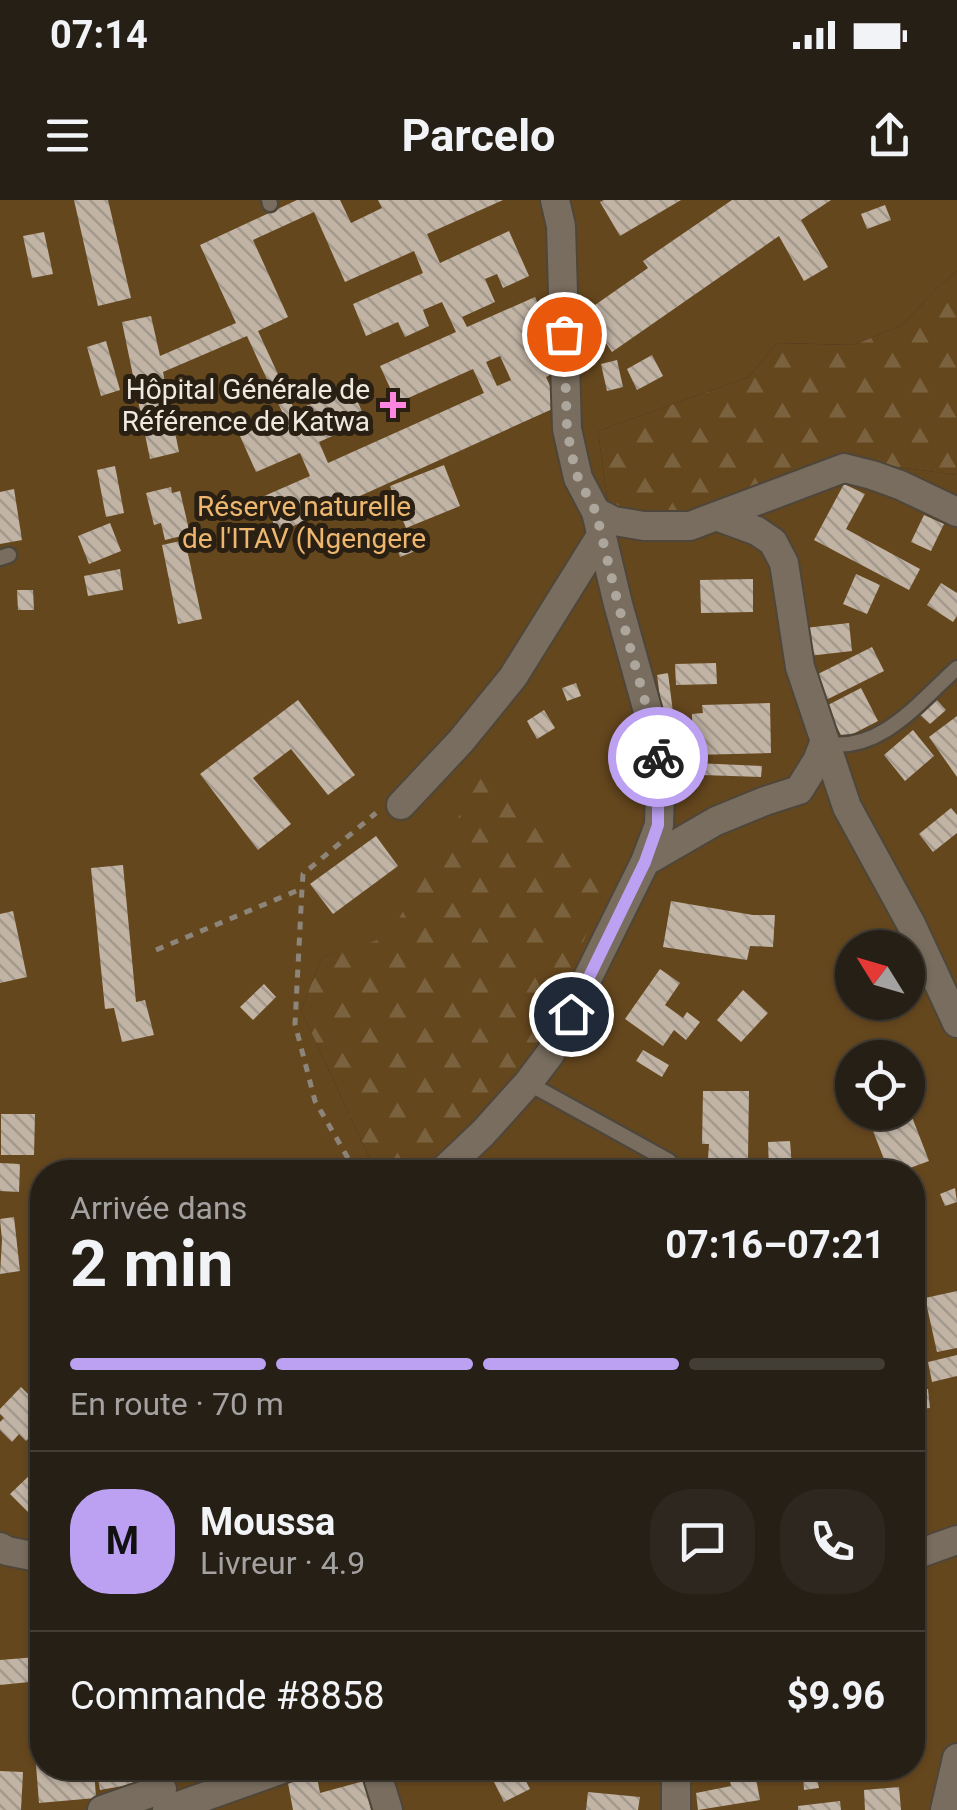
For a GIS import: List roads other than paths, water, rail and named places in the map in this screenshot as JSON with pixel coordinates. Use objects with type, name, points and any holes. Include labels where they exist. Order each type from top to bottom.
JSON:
[{"type":"street","points":[[455,1160],[483,1133],[550,1054],[645,862],[658,825],[657,744],[599,522],[578,478],[567,429],[562,226],[555,200]]},
{"type":"street","points":[[599,522],[690,526],[844,468],[872,474],[957,512]]},
{"type":"street","points":[[719,517],[773,542],[784,563],[800,668],[848,807],[911,924],[957,1023]]},
{"type":"street","points":[[401,805],[462,742],[513,677],[599,522]]},
{"type":"street","points":[[645,862],[716,822],[799,790],[818,761],[824,743]]},
{"type":"street","points":[[799,790],[848,807]]},
{"type":"street","points":[[925,1551],[957,1540]]},
{"type":"street","points":[[0,1547],[30,1556]]},
{"type":"street","points":[[946,1810],[957,1758]]},
{"type":"street","points":[[102,1810],[157,1780]]},
{"type":"street","points":[[161,1780],[167,1810],[251,1780]]},
{"type":"street","points":[[379,1780],[388,1810]]},
{"type":"street","points":[[676,1780],[676,1810]]},
{"type":"lane","points":[[824,743],[842,747],[868,741],[900,721],[957,668]]},
{"type":"lane","points":[[528,1082],[665,1160]]},
{"type":"place","name":"Hôpital Générale de Référence de Katwa","points":[[393,405]]},
{"type":"park label","name":"Réserve naturelle de l'ITAV (Ngengere","points":[[304,522]]}]
